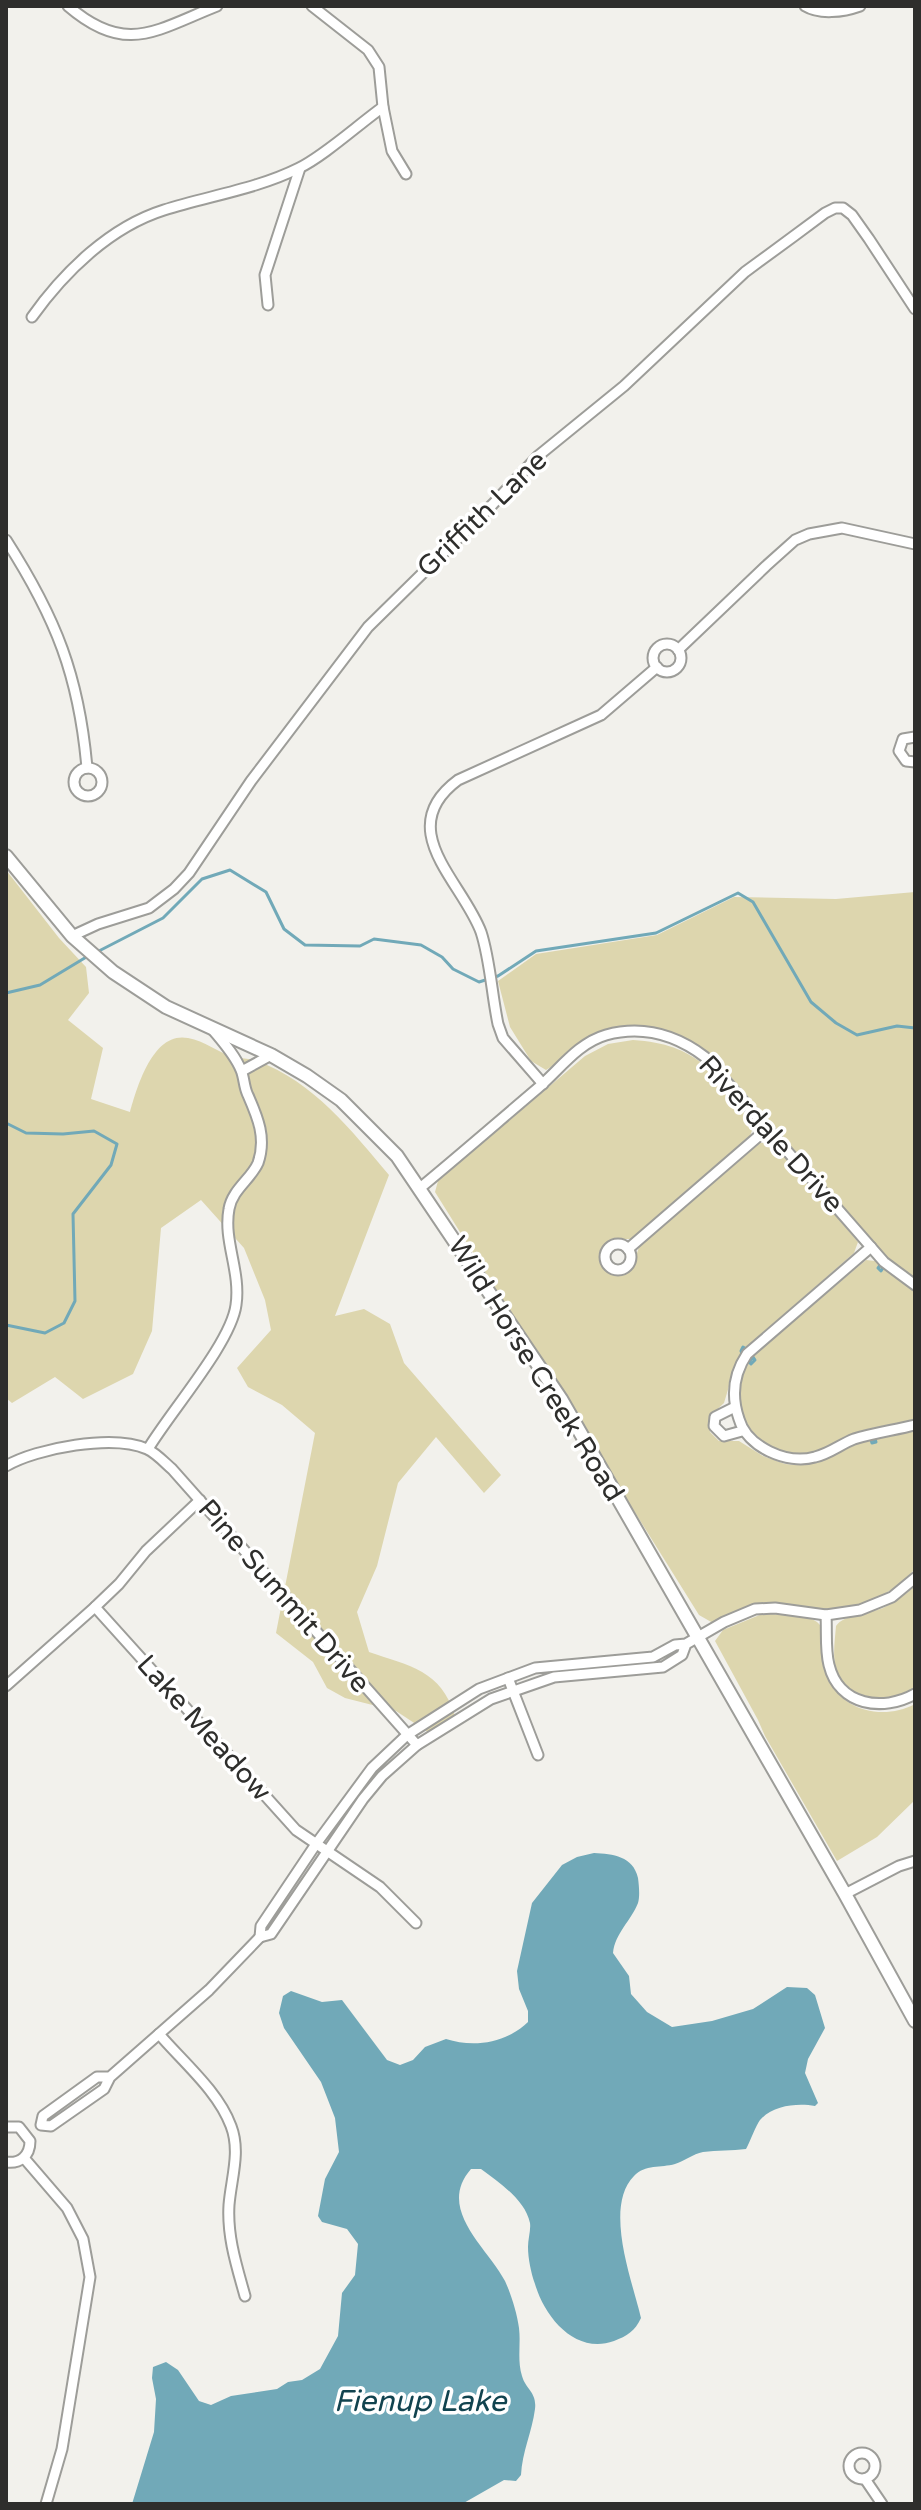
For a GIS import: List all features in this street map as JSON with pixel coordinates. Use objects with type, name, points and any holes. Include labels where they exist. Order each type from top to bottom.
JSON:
[{"type":"main road","name":"Wild Horse Creek Road","points":[[6,856],[76,939],[113,972],[166,1007],[271,1055],[341,1100],[397,1156],[561,1399],[692,1641],[845,1894],[915,2021]]},
{"type":"street","points":[[68,6],[91,23],[127,36],[149,33],[217,6]]},
{"type":"street","points":[[312,6],[368,50],[374,59],[382,76],[383,107],[392,151],[406,174]]},
{"type":"street","points":[[805,6],[814,11],[860,6]]},
{"type":"street","points":[[32,317],[71,272],[117,232],[161,211],[251,186],[300,168],[383,107]]},
{"type":"street","points":[[268,305],[265,275],[300,168]]},
{"type":"street","name":"Griffith Lane","points":[[76,939],[98,924],[149,908],[174,889],[189,873],[268,758],[368,627],[538,456],[613,395],[745,272],[825,213],[843,208],[852,215],[915,309]]},
{"type":"street","points":[[678,650],[795,540],[842,528],[915,544]]},
{"type":"street","points":[[6,540],[30,578],[60,637],[79,703],[87,768]]},
{"type":"street","points":[[671,645],[678,650],[681,657],[676,669],[668,672],[657,667],[653,660],[658,648],[671,645]]},
{"type":"street","points":[[543,1084],[503,1038],[481,933],[433,848],[430,819],[440,795],[470,773],[601,715],[657,667]]},
{"type":"street","points":[[915,737],[903,739],[899,751],[906,761],[915,762]]},
{"type":"street","points":[[6,1466],[21,1457],[67,1448],[114,1443],[148,1449],[226,1333],[236,1306],[236,1267],[227,1232],[230,1205],[257,1164],[262,1137],[258,1114],[246,1090],[242,1071],[212,1029]]},
{"type":"street","name":"Riverdale Drive","points":[[420,1188],[543,1084],[579,1048],[600,1038],[628,1032],[665,1034],[680,1039],[705,1057],[884,1262],[915,1285]]},
{"type":"street","points":[[242,1071],[271,1055]]},
{"type":"street","points":[[628,1249],[768,1128]]},
{"type":"street","points":[[871,1247],[747,1354],[735,1378],[735,1407],[742,1431],[752,1440],[774,1453],[807,1459],[853,1439],[915,1425]]},
{"type":"street","points":[[735,1407],[718,1414],[713,1421],[714,1426],[724,1436],[742,1431]]},
{"type":"street","name":"Pine Summit Drive","points":[[148,1449],[172,1469],[417,1745]]},
{"type":"street","points":[[6,1686],[95,1607],[146,1551],[200,1500]]},
{"type":"street","points":[[260,1937],[261,1926],[372,1768],[407,1735],[479,1689],[535,1668],[653,1657],[755,1609],[775,1608],[826,1615],[860,1610],[892,1597],[915,1578]]},
{"type":"street","name":"Lake Meadow","points":[[95,1607],[296,1830],[380,1887],[416,1923]]},
{"type":"street","points":[[826,1615],[829,1664],[837,1684],[846,1692],[854,1699],[875,1705],[897,1703],[915,1694]]},
{"type":"street","points":[[28,2136],[41,2125],[43,2116],[97,2077],[110,2077],[209,1990],[260,1937],[271,1934],[382,1776],[417,1745],[468,1712],[513,1691],[554,1677],[663,1667],[682,1655],[692,1641]]},
{"type":"street","points":[[508,1678],[538,1755]]},
{"type":"street","points":[[845,1894],[915,1861]]},
{"type":"street","points":[[159,2034],[222,2108],[232,2128],[236,2158],[229,2207],[231,2245],[245,2296]]},
{"type":"street","points":[[6,2127],[19,2127],[28,2136],[30,2148],[24,2158],[6,2162]]},
{"type":"street","points":[[24,2158],[67,2208],[83,2239],[90,2277],[62,2449],[46,2504]]},
{"type":"street","points":[[865,2479],[882,2504]]},
{"type":"shaded area","points":[[6,870],[86,967],[89,993],[68,1020],[103,1048],[91,1099],[130,1112],[142,1076],[156,1052],[176,1038],[194,1039],[233,1057],[257,1061],[296,1081],[330,1109],[389,1175],[335,1316],[364,1309],[390,1324],[404,1363],[501,1475],[484,1493],[436,1437],[398,1483],[377,1566],[357,1612],[369,1652],[422,1672],[432,1679],[449,1701],[455,1716],[437,1738],[396,1711],[345,1698],[327,1688],[313,1662],[276,1633],[315,1433],[282,1405],[248,1387],[237,1368],[271,1330],[265,1300],[244,1248],[201,1200],[161,1228],[152,1331],[133,1374],[83,1399],[55,1377],[12,1403],[6,1398]]},
{"type":"shaded area","points":[[915,892],[915,1278],[891,1262],[710,1053],[691,1041],[662,1031],[606,1033],[546,1070],[531,1061],[510,1027],[498,981],[536,954],[657,935],[734,897],[836,899]]},
{"type":"shaded area","points":[[633,1040],[674,1048],[703,1064],[753,1119],[754,1125],[750,1136],[631,1239],[615,1239],[604,1245],[600,1259],[609,1273],[624,1274],[632,1268],[639,1247],[760,1143],[777,1146],[858,1242],[854,1253],[749,1345],[735,1366],[724,1403],[709,1417],[710,1432],[719,1441],[739,1441],[763,1456],[796,1465],[820,1462],[859,1443],[915,1431],[915,1569],[896,1587],[860,1605],[834,1610],[759,1604],[713,1623],[699,1615],[435,1192],[438,1181],[585,1056],[608,1044]]},
{"type":"shaded area","points":[[866,1260],[875,1261],[915,1290],[915,1419],[860,1431],[815,1453],[793,1455],[773,1448],[756,1435],[744,1417],[739,1392],[746,1368],[756,1353]]},
{"type":"shaded area","points":[[915,1586],[915,1689],[892,1699],[868,1699],[857,1694],[847,1687],[835,1664],[836,1626],[851,1617],[883,1608]]},
{"type":"shaded area","points":[[762,1614],[798,1616],[817,1622],[823,1633],[827,1676],[833,1688],[853,1705],[864,1710],[890,1712],[915,1704],[915,1800],[877,1837],[837,1861],[715,1641],[723,1630]]},
{"type":"water","name":"Fienup Lake","points":[[594,1853],[627,1861],[638,1878],[638,1903],[617,1939],[613,1953],[629,1976],[631,1994],[647,2012],[672,2027],[712,2021],[753,2009],[787,1987],[807,1988],[815,1995],[825,2028],[808,2059],[805,2073],[818,2103],[815,2106],[786,2106],[765,2115],[758,2122],[746,2149],[703,2152],[675,2164],[643,2170],[634,2176],[625,2190],[620,2225],[641,2318],[627,2335],[600,2344],[575,2338],[554,2321],[532,2275],[528,2251],[530,2223],[523,2206],[503,2185],[481,2169],[471,2169],[462,2184],[459,2199],[462,2213],[468,2227],[505,2281],[519,2328],[521,2370],[535,2403],[521,2475],[516,2481],[504,2480],[462,2504],[132,2504],[154,2432],[156,2399],[153,2367],[166,2362],[178,2370],[199,2401],[211,2405],[231,2396],[277,2389],[288,2382],[302,2380],[320,2369],[338,2336],[342,2293],[355,2275],[358,2244],[347,2229],[322,2222],[318,2216],[325,2179],[339,2152],[335,2118],[321,2082],[284,2028],[279,2013],[283,1996],[291,1991],[322,2002],[342,2000],[387,2060],[400,2065],[413,2060],[425,2047],[446,2039],[478,2043],[510,2035],[528,2022],[517,1971],[532,1903],[562,1865]]},
{"type":"waterway","points":[[95,953],[163,918],[202,879],[230,870],[266,892],[284,929],[305,945],[360,946],[374,939],[421,945],[442,957],[453,969],[479,982],[498,976],[536,951],[656,933],[738,893],[753,902],[811,1002],[836,1023],[857,1035],[897,1026],[915,1028]]},
{"type":"waterway","points":[[6,993],[40,985],[88,956]]},
{"type":"waterway","points":[[6,1123],[26,1133],[94,1131],[117,1144],[111,1165],[73,1214],[75,1301],[64,1323],[45,1333],[6,1325]]},
{"type":"waterway","points":[[880,1265],[883,1268],[881,1271],[878,1268],[880,1265]]},
{"type":"waterway","points":[[743,1347],[746,1349],[742,1353],[741,1351],[743,1347]]},
{"type":"waterway","points":[[753,1357],[755,1360],[751,1364],[749,1362],[753,1357]]},
{"type":"waterway","points":[[875,1439],[876,1442],[872,1443],[871,1440],[875,1439]]}]
